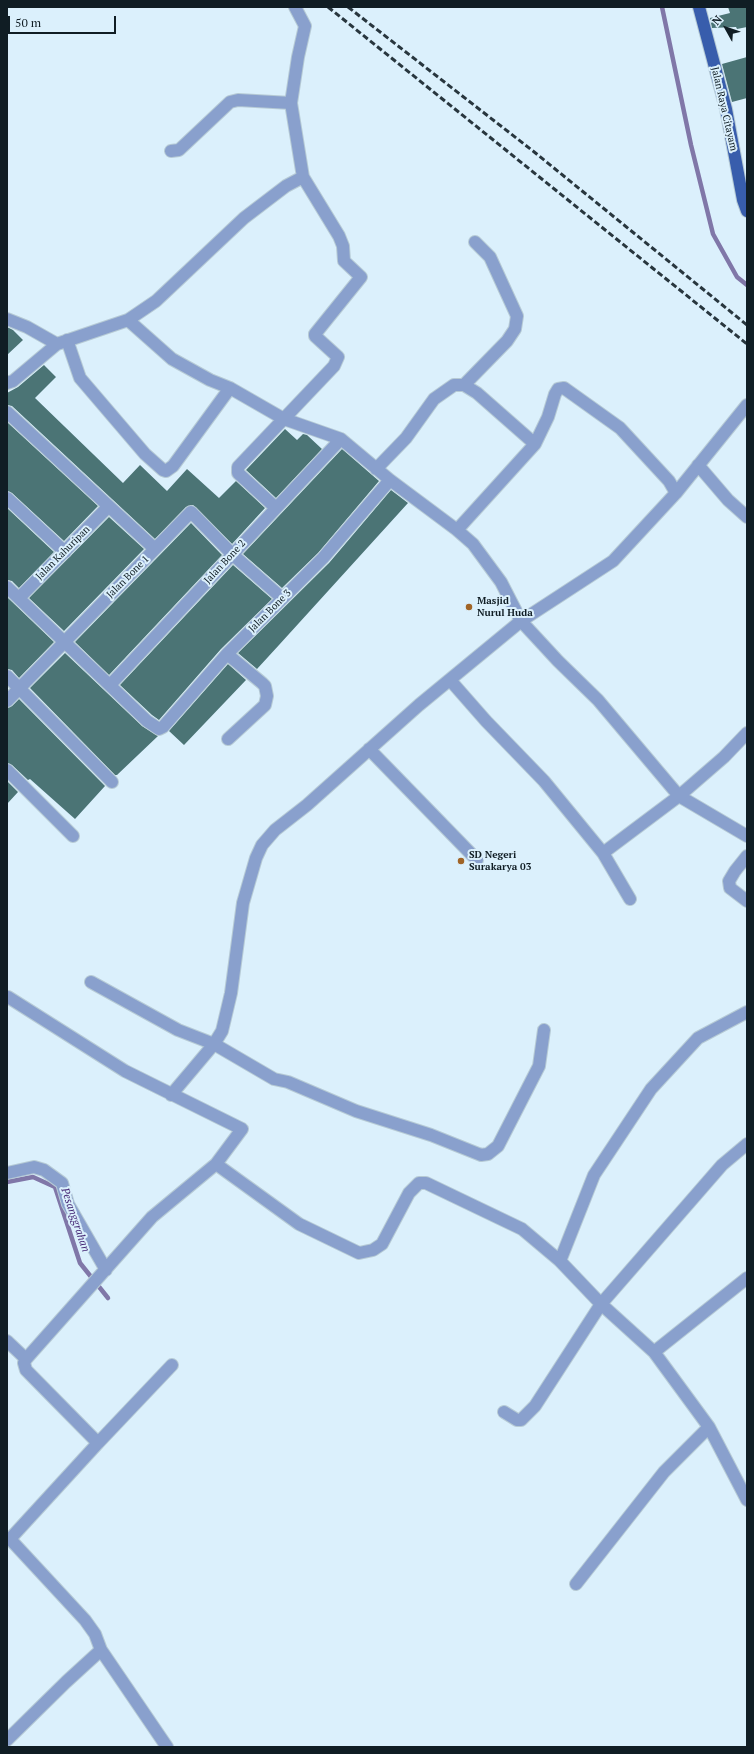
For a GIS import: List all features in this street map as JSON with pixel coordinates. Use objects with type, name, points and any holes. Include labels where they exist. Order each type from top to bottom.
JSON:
[{"type":"main road","name":"Jalan Raya Citayam","points":[[699,7],[726,109],[746,203]]},
{"type":"street","points":[[276,508],[238,473],[238,467],[337,362],[338,357],[315,336],[315,334],[361,277],[344,261],[343,246],[340,236],[303,177],[291,103],[298,57],[305,26],[295,7]]},
{"type":"street","points":[[171,151],[179,150],[230,102],[238,100],[291,103]]},
{"type":"street","points":[[7,383],[13,382],[62,342],[128,320],[156,301],[244,218],[286,186],[303,177]]},
{"type":"street","points":[[464,385],[507,341],[515,329],[517,316],[490,257],[475,242]]},
{"type":"street","points":[[7,319],[62,342],[80,378],[145,454],[163,470],[169,470],[173,466],[230,388]]},
{"type":"street","points":[[128,320],[172,359],[210,380],[230,388],[284,419],[341,439],[390,480],[457,530],[473,544],[500,582],[521,621],[558,662],[598,700],[679,796],[747,836]]},
{"type":"street","points":[[376,469],[406,438],[434,399],[449,387],[454,385],[464,385],[478,393],[535,444]]},
{"type":"street","points":[[457,530],[535,444],[548,417],[558,389],[564,388],[620,428],[669,480],[676,493]]},
{"type":"street","points":[[171,1095],[214,1044],[222,1031],[231,993],[243,903],[256,858],[262,845],[275,830],[307,805],[419,705],[521,621],[613,561],[676,493],[747,405]]},
{"type":"street","points":[[7,412],[155,549]]},
{"type":"street","name":"Jalan Bone 2","points":[[110,685],[341,439]]},
{"type":"street","points":[[698,464],[728,500],[747,517]]},
{"type":"street","name":"Jalan Bone 3","points":[[110,685],[147,721],[159,729],[163,727],[227,654],[322,558],[390,480]]},
{"type":"street","points":[[7,498],[65,552]]},
{"type":"street","name":"Jalan Kahuripan","points":[[19,598],[108,507]]},
{"type":"street","name":"Jalan Bone 1","points":[[7,700],[190,512],[233,555]]},
{"type":"street","points":[[233,555],[282,598]]},
{"type":"street","points":[[7,587],[110,685]]},
{"type":"street","points":[[227,654],[265,686],[267,696],[265,705],[228,739]]},
{"type":"street","points":[[7,676],[112,782]]},
{"type":"street","points":[[450,680],[486,721],[544,781],[603,853],[630,899]]},
{"type":"street","points":[[603,853],[679,796],[724,757],[747,733]]},
{"type":"street","points":[[369,749],[476,860]]},
{"type":"street","points":[[7,770],[73,836]]},
{"type":"street","points":[[747,856],[729,881],[730,888],[747,901]]},
{"type":"street","points":[[91,982],[178,1030],[214,1044],[274,1079],[288,1082],[356,1111],[431,1135],[481,1154],[488,1154],[498,1146],[539,1066],[544,1030]]},
{"type":"street","points":[[8,997],[125,1071],[242,1129],[216,1164],[152,1217],[24,1363],[26,1370],[98,1443]]},
{"type":"street","points":[[560,1261],[594,1176],[651,1089],[698,1038],[747,1012]]},
{"type":"street","points":[[504,1412],[517,1420],[521,1420],[535,1406],[601,1304],[722,1165],[747,1144]]},
{"type":"street","points":[[216,1164],[299,1224],[360,1253],[373,1250],[382,1244],[409,1193],[419,1183],[426,1183],[522,1229],[560,1261],[601,1304],[654,1352],[709,1427],[747,1500]]},
{"type":"street","points":[[7,1172],[34,1167],[44,1170],[62,1183],[68,1204],[106,1270]]},
{"type":"street","points":[[654,1352],[747,1278]]},
{"type":"street","points":[[7,1340],[26,1359]]},
{"type":"street","points":[[167,1747],[101,1650],[95,1634],[78,1612],[8,1540],[172,1365]]},
{"type":"street","points":[[576,1584],[664,1472],[709,1427]]},
{"type":"street","points":[[7,1740],[101,1650]]},
{"type":"building","points":[[728,7],[747,7],[747,27],[737,29],[736,27],[712,28],[710,18],[730,13]]},
{"type":"building","points":[[747,57],[747,98],[732,102],[722,64]]},
{"type":"building","points":[[7,327],[13,330],[23,340],[7,355]]},
{"type":"building","points":[[44,365],[56,377],[35,398],[123,483],[140,465],[167,491],[187,469],[219,498],[236,481],[265,508],[232,544],[193,505],[186,507],[155,539],[12,406],[7,405],[7,393],[18,387]]},
{"type":"building","points":[[7,422],[98,506],[64,541],[12,493],[7,491]]},
{"type":"building","points":[[285,429],[297,440],[303,434],[307,435],[322,449],[276,498],[246,470]]},
{"type":"building","points":[[342,449],[379,481],[318,553],[282,588],[243,554]]},
{"type":"building","points":[[391,490],[408,503],[257,669],[238,653],[329,563]]},
{"type":"building","points":[[7,508],[54,552],[19,588],[12,581],[7,580]]},
{"type":"building","points":[[109,517],[144,549],[64,631],[29,598]]},
{"type":"building","points":[[191,523],[222,555],[109,675],[75,642]]},
{"type":"building","points":[[233,565],[272,599],[221,649],[159,720],[120,685]]},
{"type":"building","points":[[7,597],[54,642],[19,678],[12,670],[7,669]]},
{"type":"building","points":[[65,653],[142,726],[158,736],[117,775],[115,775],[30,688]]},
{"type":"building","points":[[228,664],[246,680],[184,745],[169,731]]},
{"type":"building","points":[[19,699],[105,786],[75,819],[30,779],[28,780],[12,765],[7,763],[7,708],[12,706]]},
{"type":"building","points":[[7,781],[18,792],[7,804]]},
{"type":"waterway","points":[[662,7],[691,145],[713,234],[737,277],[747,285]]},
{"type":"waterway","name":"Pesanggrahan","points":[[7,1182],[33,1177],[55,1187],[80,1263],[108,1298]]},
{"type":"railway","points":[[328,7],[747,344]]},
{"type":"railway","points":[[348,7],[533,151],[747,325]]},
{"type":"place","name":"Masjid Nurul Huda","points":[[469,607]]},
{"type":"place","name":"SD Negeri Surakarya 03","points":[[461,861]]}]
